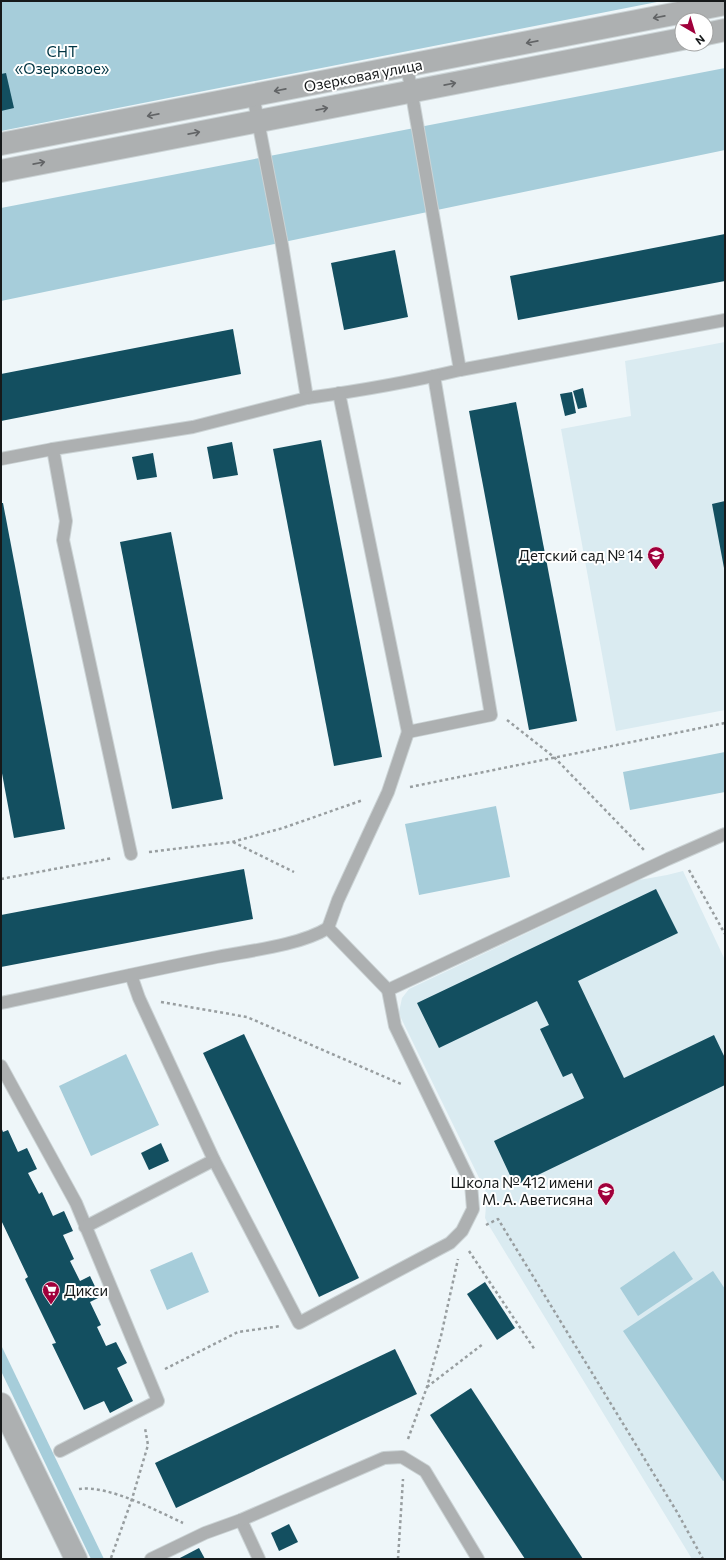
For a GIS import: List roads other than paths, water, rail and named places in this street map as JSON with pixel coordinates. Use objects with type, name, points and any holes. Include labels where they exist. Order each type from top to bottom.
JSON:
[{"type":"street","name":"Озерковая улица","points":[[1,144],[725,4]]},
{"type":"street","points":[[714,32],[725,30]]},
{"type":"street","name":"Озерковая улица","points":[[1,171],[674,41]]},
{"type":"street","points":[[1,1404],[76,1559]]},
{"type":"lane","points":[[407,66],[460,370]]},
{"type":"lane","points":[[253,95],[282,245],[307,398]]},
{"type":"lane","points":[[1,459],[53,449],[193,427],[307,398],[434,376],[725,320]]},
{"type":"lane","points":[[408,732],[491,715],[434,376]]},
{"type":"lane","points":[[1,1003],[294,942],[328,928],[338,900],[388,792],[408,732],[339,393]]},
{"type":"lane","points":[[53,449],[66,521],[64,540],[131,854]]},
{"type":"lane","points":[[388,990],[668,859],[725,834]]},
{"type":"lane","points":[[131,975],[139,998],[214,1160],[299,1323],[450,1243],[462,1232],[472,1209],[471,1184],[395,1026],[388,990],[328,928]]},
{"type":"lane","points":[[1,1066],[76,1203],[158,1401],[60,1451]]},
{"type":"lane","points":[[85,1227],[214,1160]]},
{"type":"lane","points":[[151,1559],[205,1533],[241,1520],[384,1458],[402,1457],[425,1471],[478,1559]]},
{"type":"lane","points":[[241,1520],[259,1559]]},
{"type":"place","name":"Детский сад № 14","points":[[656,570]]},
{"type":"place","name":"Школа № 412 имени М. А. Аветисяна","points":[[606,1206]]},
{"type":"place","name":"Дикси","points":[[51,1305]]},
{"type":"park label","name":"СНТ «Озерковое»","points":[[62,60]]}]
